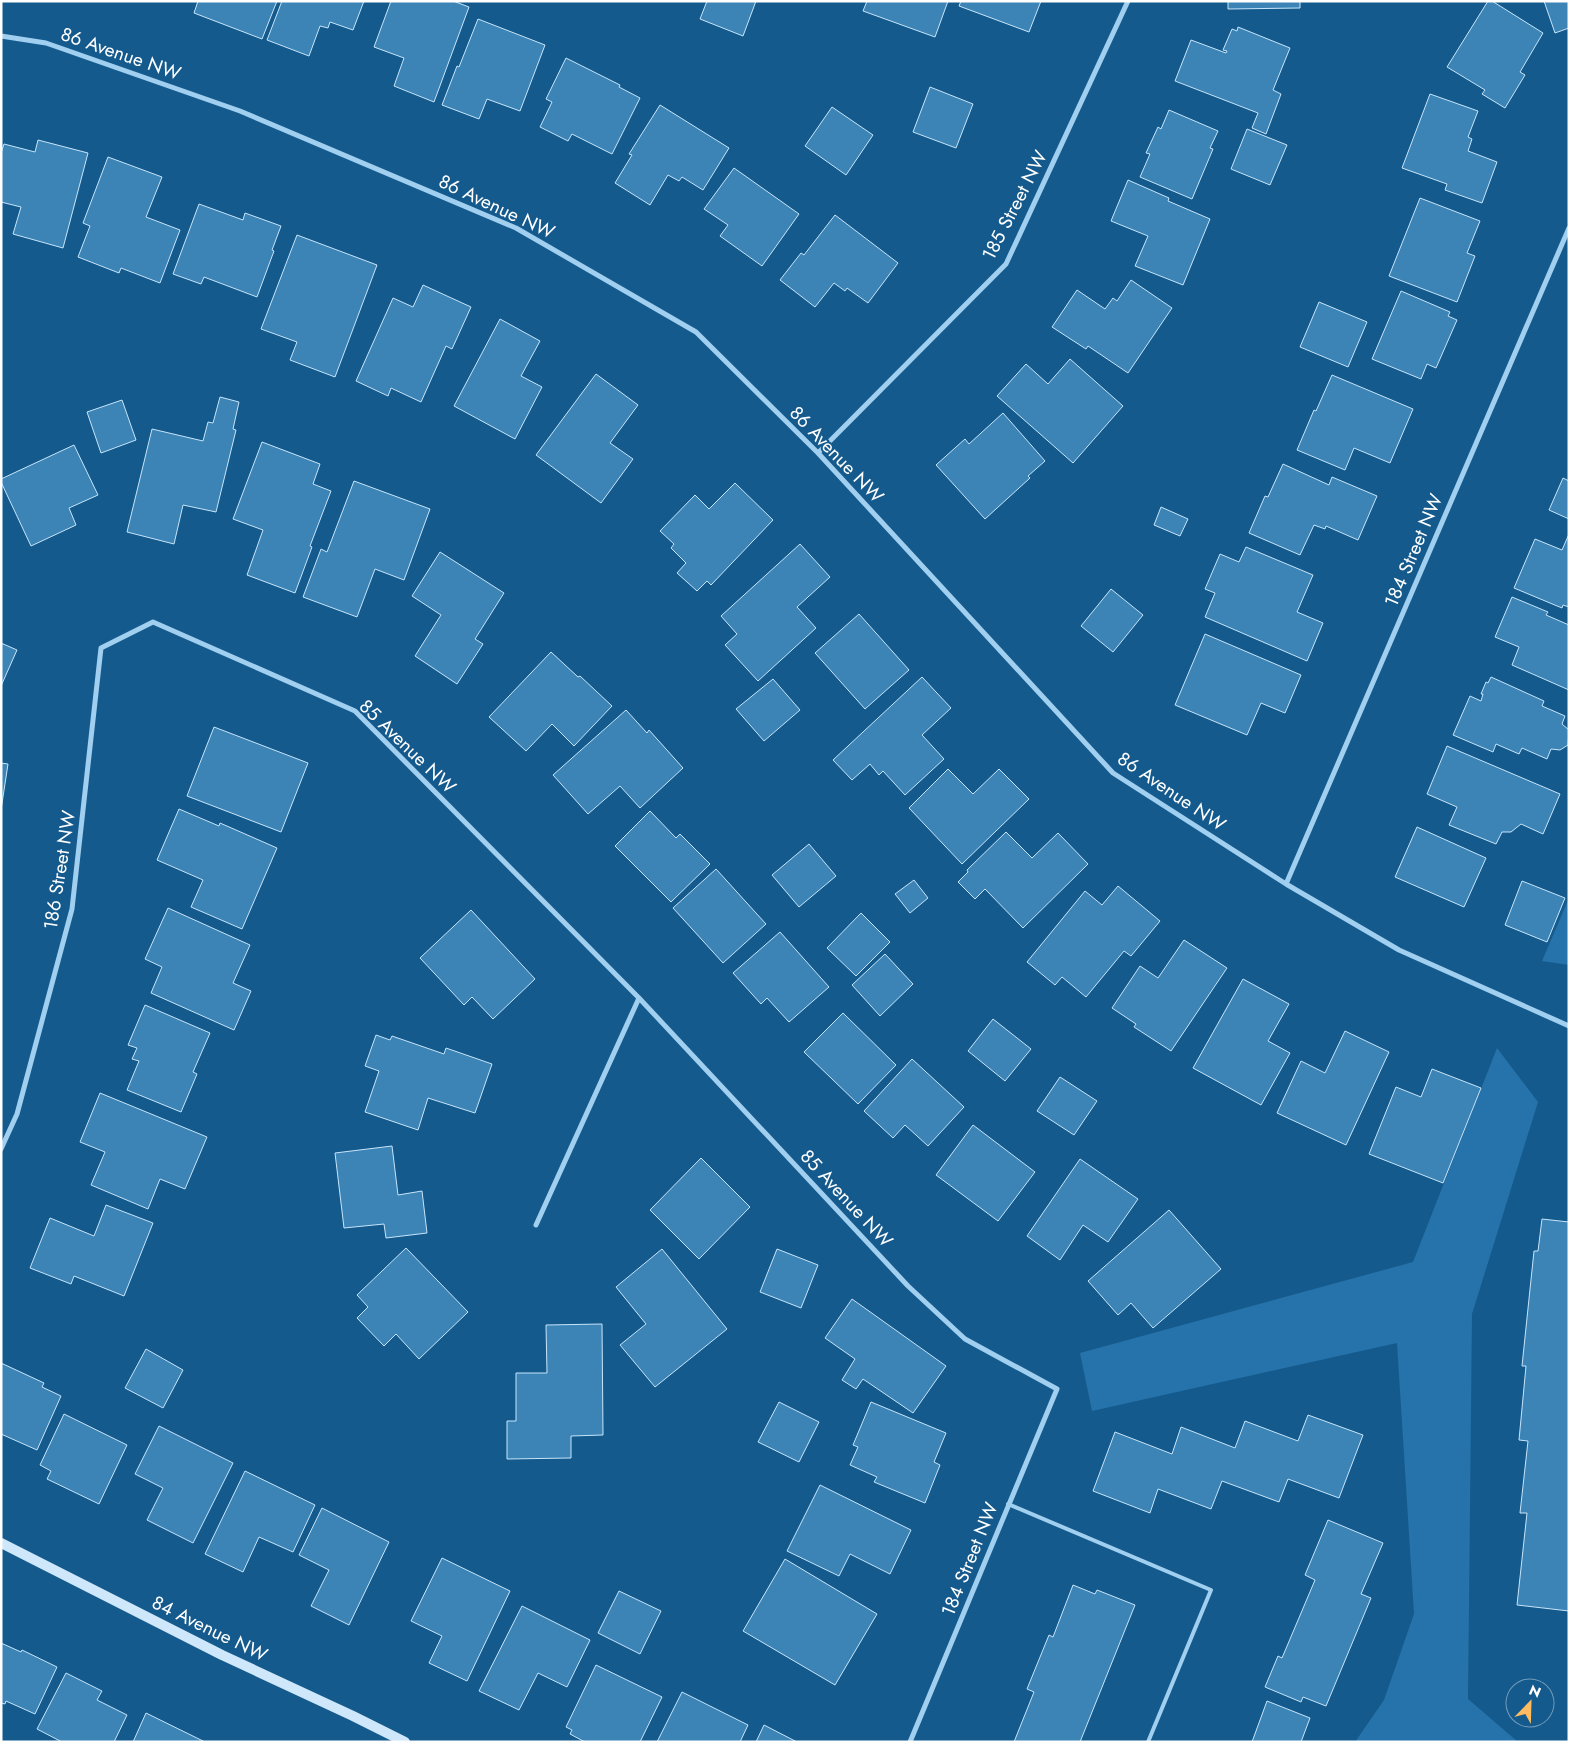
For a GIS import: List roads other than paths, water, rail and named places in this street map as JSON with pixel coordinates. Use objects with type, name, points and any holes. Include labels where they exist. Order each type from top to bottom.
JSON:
[{"type":"street","name":"185 Street NW","points":[[818,453],[1006,264],[1128,1]]},
{"type":"street","name":"86 Avenue NW","points":[[1,36],[46,43],[240,111],[516,228],[696,332],[818,453],[1113,773],[1286,884],[1399,950],[1569,1026]]},
{"type":"street","name":"184 Street NW","points":[[1286,884],[1569,228]]},
{"type":"street","name":"85 Avenue NW","points":[[102,648],[152,622],[355,711],[639,998],[908,1286],[965,1340],[1057,1389]]},
{"type":"street","name":"186 Street NW","points":[[1,1149],[17,1114],[72,909],[102,648]]},
{"type":"street","points":[[536,1224],[639,998]]},
{"type":"street","name":"184 Street NW","points":[[910,1742],[1057,1389]]},
{"type":"street","name":"84 Avenue NW","points":[[1,1543],[222,1654],[406,1742]]},
{"type":"lane","points":[[1008,1504],[1211,1590],[1148,1742]]}]
